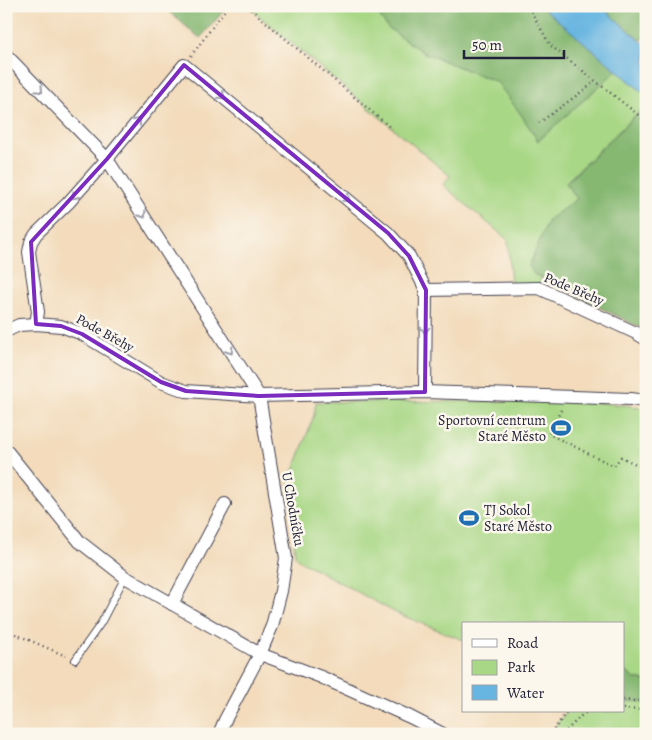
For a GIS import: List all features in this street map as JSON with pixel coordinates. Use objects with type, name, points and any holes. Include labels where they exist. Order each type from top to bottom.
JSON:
[{"type":"street","points":[[6,54],[108,159],[259,396]]},
{"type":"street","points":[[36,324],[38,312],[29,252],[30,242],[108,159],[184,65],[388,233],[409,256],[426,290],[425,392]]},
{"type":"street","name":"Pode Břehy","points":[[426,290],[538,288],[646,339]]},
{"type":"street","name":"Pode Břehy","points":[[6,331],[19,325],[61,326],[82,334],[161,382],[186,391],[259,396],[425,392],[631,399],[646,402]]},
{"type":"street","name":"U Chodníčku","points":[[219,734],[260,654],[272,626],[281,591],[286,558],[259,396]]},
{"type":"street","points":[[6,450],[80,542],[125,577],[260,654],[321,678],[410,717],[443,734]]},
{"type":"street","points":[[172,604],[225,504]]},
{"type":"lane","points":[[75,660],[101,623],[125,577]]},
{"type":"path","points":[[184,65],[228,6]]},
{"type":"path","points":[[247,6],[392,129]]},
{"type":"path","points":[[523,6],[531,11],[550,45],[646,121]]},
{"type":"path","points":[[635,6],[646,15]]},
{"type":"path","points":[[539,123],[596,82]]},
{"type":"path","points":[[568,397],[549,434],[614,466],[621,457],[646,468]]},
{"type":"path","points":[[6,630],[75,660]]},
{"type":"path","points":[[624,700],[646,702]]},
{"type":"path","points":[[624,709],[646,710]]},
{"type":"path","points":[[551,734],[566,712]]},
{"type":"path","points":[[563,734],[587,712]]},
{"type":"highlighted area","points":[[184,65],[388,233],[409,256],[426,290],[425,392],[259,396],[186,391],[161,382],[82,334],[61,326],[36,324],[31,242],[107,159]]},
{"type":"green space","points":[[162,6],[228,6],[200,38]]},
{"type":"green space","points":[[247,6],[372,6],[388,28],[424,53],[497,82],[538,141],[617,70],[646,95],[646,105],[566,182],[578,199],[548,220],[534,274],[541,278],[540,285],[511,285],[508,240],[443,185],[450,176]]},
{"type":"green space","points":[[372,6],[541,6],[617,70],[538,141],[497,82],[424,53],[388,28]]},
{"type":"green space","points":[[600,6],[646,6],[646,38],[640,40]]},
{"type":"green space","points":[[646,105],[646,331],[534,274],[529,266],[548,220],[577,199],[566,183]]},
{"type":"green space","name":"TJ Sokol Staré Město","points":[[564,401],[646,408],[646,681],[635,679],[624,671],[624,622],[462,622],[462,640],[396,613],[299,560],[295,555],[290,481],[314,415],[316,402]]},
{"type":"green space","points":[[624,671],[635,679],[646,681],[646,702],[624,701]]},
{"type":"green space","points":[[624,701],[646,702],[646,734],[553,734],[556,725],[566,712],[624,712]]},
{"type":"water","points":[[541,6],[600,6],[646,45],[646,95]]},
{"type":"place","name":"Sportovní centrum Staré Město","points":[[561,428]]},
{"type":"place","name":"TJ Sokol Staré Město","points":[[469,518]]}]
